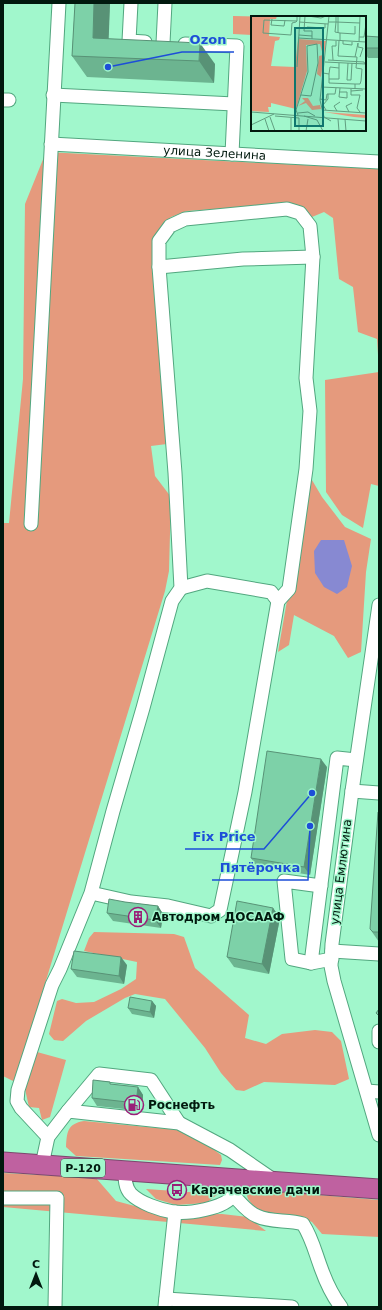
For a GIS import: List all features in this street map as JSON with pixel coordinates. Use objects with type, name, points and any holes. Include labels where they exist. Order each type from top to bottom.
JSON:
[{"type":"highway","name":"Р-120","points":[[3,1162],[125,1171],[234,1187],[276,1182],[379,1189]]},
{"type":"street","points":[[31,524],[59,3]]},
{"type":"street","points":[[131,3],[129,41],[237,46],[232,154]]},
{"type":"street","points":[[163,43],[165,3]]},
{"type":"street","points":[[54,95],[234,104]]},
{"type":"street","name":"улица Зеленина","points":[[51,144],[379,162]]},
{"type":"street","points":[[48,1137],[21,1108],[17,1101],[18,1090],[52,985],[91,893],[113,811],[144,708],[172,601],[181,588],[159,267],[159,240],[170,226],[185,219],[287,209],[300,213],[310,226],[313,257],[306,378],[310,411],[306,469],[289,589],[278,601],[245,792],[220,910],[211,916],[168,906],[131,902],[91,893]]},
{"type":"street","points":[[159,267],[243,259],[313,257]]},
{"type":"street","points":[[181,588],[207,581],[271,592],[278,601]]},
{"type":"street","name":"улица Емлютина","points":[[379,605],[356,760],[331,966],[334,981],[373,1092],[379,1134]]},
{"type":"street","points":[[311,963],[337,758],[356,760]]},
{"type":"street","points":[[352,791],[379,793]]},
{"type":"street","points":[[340,884],[284,881],[292,959],[311,963],[332,955],[379,954]]},
{"type":"street","points":[[379,1031],[379,1042]]},
{"type":"street","points":[[42,1165],[48,1137],[99,1074],[151,1080],[179,1123]]},
{"type":"street","points":[[68,1111],[179,1123],[230,1150],[276,1182]]},
{"type":"street","points":[[125,1171],[125,1183],[130,1194],[143,1202],[160,1209],[175,1212],[207,1210],[223,1204],[234,1187],[252,1214],[266,1219],[295,1221],[303,1224],[313,1241],[321,1268],[333,1295],[341,1307]]},
{"type":"street","points":[[3,1198],[56,1198],[55,1307]]},
{"type":"street","points":[[175,1212],[165,1303],[292,1307]]},
{"type":"shaded area","points":[[233,16],[251,16],[251,35],[233,34]]},
{"type":"shaded area","points":[[46,152],[379,169],[379,371],[377,339],[358,332],[353,287],[339,279],[333,218],[324,212],[312,217],[299,208],[283,204],[187,211],[171,217],[157,233],[152,251],[167,444],[151,446],[155,476],[171,497],[169,571],[165,591],[15,1082],[3,1076],[3,523],[9,523],[23,379],[25,204]]},
{"type":"shaded area","points":[[379,372],[379,486],[371,484],[363,528],[342,515],[326,492],[325,380]]},
{"type":"shaded area","points":[[309,475],[322,497],[345,527],[371,539],[366,572],[361,652],[348,658],[334,636],[294,615],[289,645],[278,652]]},
{"type":"shaded area","points":[[94,932],[174,934],[184,937],[195,968],[249,1015],[245,1038],[266,1044],[282,1034],[315,1030],[332,1032],[341,1041],[349,1079],[335,1085],[264,1082],[244,1091],[236,1090],[221,1073],[205,1048],[165,999],[135,994],[125,998],[86,1021],[63,1041],[54,1040],[49,1034],[57,1001],[62,999],[76,1003],[94,1002],[121,989],[136,979],[137,962],[84,951],[89,938]]},
{"type":"shaded area","points":[[37,1052],[66,1060],[50,1117],[42,1120],[39,1108],[29,1107],[25,1089]]},
{"type":"shaded area","points":[[84,1121],[178,1130],[213,1149],[221,1155],[222,1160],[220,1165],[76,1156],[66,1147],[67,1137],[69,1130],[74,1124]]},
{"type":"shaded area","points":[[3,1173],[96,1178],[116,1201],[168,1215],[222,1214],[248,1217],[266,1231],[3,1207]]},
{"type":"shaded area","points":[[146,1189],[218,1194],[206,1203],[176,1205],[156,1199]]},
{"type":"shaded area","points":[[245,1189],[379,1200],[379,1237],[322,1234],[312,1222],[297,1216],[259,1213],[248,1199]]},
{"type":"water","points":[[321,540],[344,540],[352,566],[347,587],[337,594],[324,587],[315,573],[314,551]]},
{"type":"building","points":[[75,3],[94,3],[93,38],[200,43],[199,61],[72,56]]},
{"type":"building","points":[[366,36],[379,37],[379,48],[366,48]]},
{"type":"building","points":[[267,751],[321,759],[304,867],[251,858]]},
{"type":"building","points":[[378,812],[379,932],[373,932],[370,929]]},
{"type":"building","points":[[109,899],[158,906],[155,920],[107,913]]},
{"type":"building","points":[[237,901],[273,908],[262,964],[227,957]]},
{"type":"building","points":[[74,951],[121,957],[119,976],[71,969]]},
{"type":"building","points":[[130,997],[152,1001],[150,1012],[128,1008]]},
{"type":"building","points":[[379,1009],[379,1016],[376,1013]]},
{"type":"building","points":[[93,1080],[110,1082],[110,1084],[138,1087],[136,1103],[92,1098]]},
{"type":"place","name":"Ozon","points":[[108,67]]},
{"type":"place","name":"Fix Price","points":[[312,793]]},
{"type":"place","name":"Пятёрочка","points":[[310,826]]},
{"type":"place","name":"Автодром ДОСААФ","points":[[138,917]]},
{"type":"place","name":"Роснефть","points":[[134,1105]]},
{"type":"place","name":"Карачевские дачи","points":[[177,1190]]}]
